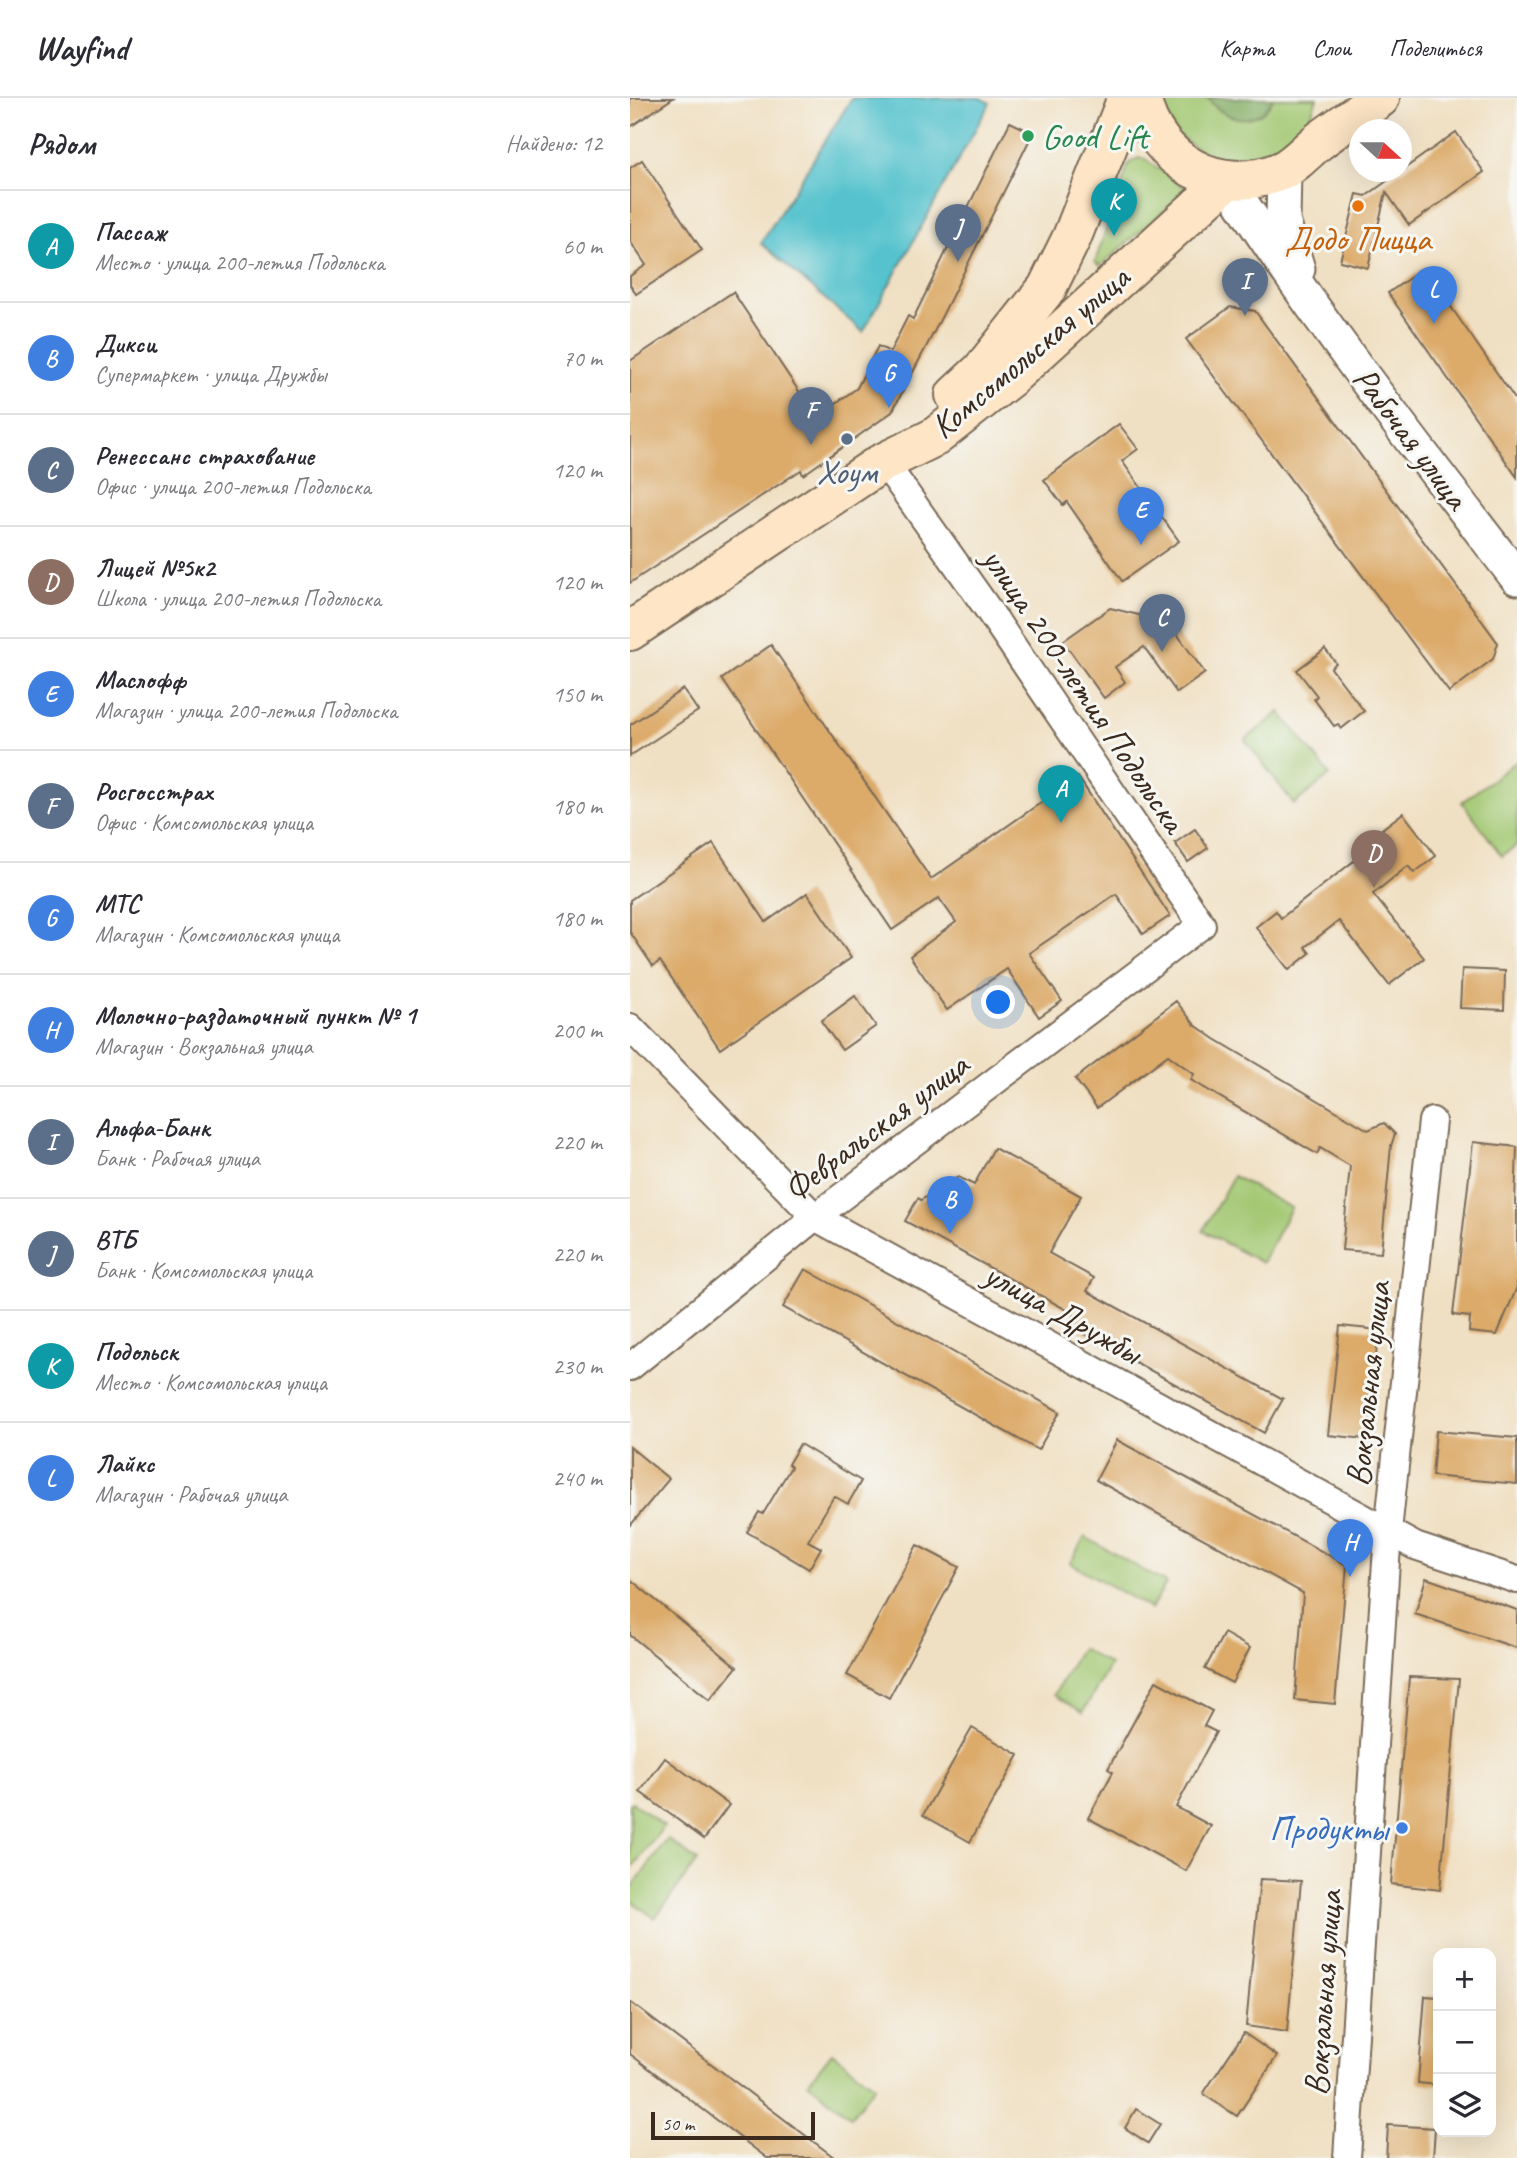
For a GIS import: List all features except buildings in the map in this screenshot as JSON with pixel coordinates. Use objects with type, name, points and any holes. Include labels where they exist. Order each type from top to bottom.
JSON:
[{"type":"main road","name":"Комсомольская улица","points":[[882,463],[981,371],[1047,288],[1072,237],[1126,98]]},
{"type":"main road","points":[[1142,98],[1145,115],[1158,139],[1177,159],[1201,173],[1227,180],[1256,179],[1284,170],[1380,98]]},
{"type":"main road","points":[[1318,142],[1337,98]]},
{"type":"main road","name":"Комсомольская улица","points":[[630,631],[882,463],[935,437],[1011,377],[1227,180]]},
{"type":"street","name":"Рабочая улица","points":[[1284,170],[1283,221],[1306,298]]},
{"type":"street","name":"Рабочая улица","points":[[1227,180],[1306,298],[1517,578]]},
{"type":"street","name":"улица 200-летия Подольска","points":[[882,463],[985,605],[1202,925],[1170,950]]},
{"type":"street","name":"Февральская улица","points":[[630,1367],[815,1217],[1170,950]]},
{"type":"street","name":"улица Дружбы","points":[[630,1027],[815,1217],[1415,1546],[1517,1580]]},
{"type":"street","name":"Вокзальная улица","points":[[1347,2158],[1388,1531],[1432,1121]]},
{"type":"green space","points":[[1159,98],[1317,98],[1309,121],[1283,149],[1265,158],[1246,162],[1208,156],[1176,134]]},
{"type":"green space","points":[[1208,98],[1273,98],[1259,114],[1251,118],[1241,118],[1223,112]]},
{"type":"green space","points":[[1139,158],[1145,159],[1188,190],[1100,266],[1095,262],[1129,163]]},
{"type":"green space","points":[[1280,712],[1330,775],[1294,804],[1245,740]]},
{"type":"green space","points":[[1517,761],[1517,845],[1502,856],[1462,802]]},
{"type":"green space","points":[[1233,1176],[1291,1208],[1262,1263],[1203,1231]]},
{"type":"green space","points":[[1085,1537],[1166,1583],[1151,1609],[1070,1563]]},
{"type":"green space","points":[[1081,1648],[1110,1665],[1083,1712],[1054,1695]]},
{"type":"green space","points":[[632,1802],[664,1826],[630,1871],[630,1804]]},
{"type":"green space","points":[[668,1839],[697,1861],[655,1918],[630,1900],[630,1890]]},
{"type":"green space","points":[[832,2053],[875,2086],[851,2117],[808,2083]]},
{"type":"water","points":[[852,98],[980,98],[990,103],[863,332],[761,243]]},
{"type":"place","name":"Good Lift","points":[[1028,136]]},
{"type":"place","name":"Додо Пицца","points":[[1358,206]]},
{"type":"place","name":"Подольск","points":[[1114,236]]},
{"type":"place","name":"ВТБ","points":[[958,262]]},
{"type":"place","name":"Альфа-Банк","points":[[1245,316]]},
{"type":"place","name":"Лайкс","points":[[1434,324]]},
{"type":"place","name":"МТС","points":[[889,408]]},
{"type":"place","name":"Хоум","points":[[847,439]]},
{"type":"place","name":"Росгосстрах","points":[[811,445]]},
{"type":"place","name":"Маслофф","points":[[1141,545]]},
{"type":"place","name":"Ренессанс страхование","points":[[1162,652]]},
{"type":"place","name":"Пассаж","points":[[1061,823]]},
{"type":"place","name":"Лицей №5к2","points":[[1374,888]]},
{"type":"place","name":"Дикси","points":[[950,1234]]},
{"type":"place","name":"Молочно-раздаточный пункт № 1","points":[[1350,1577]]},
{"type":"place","name":"Продукты","points":[[1402,1828]]}]
